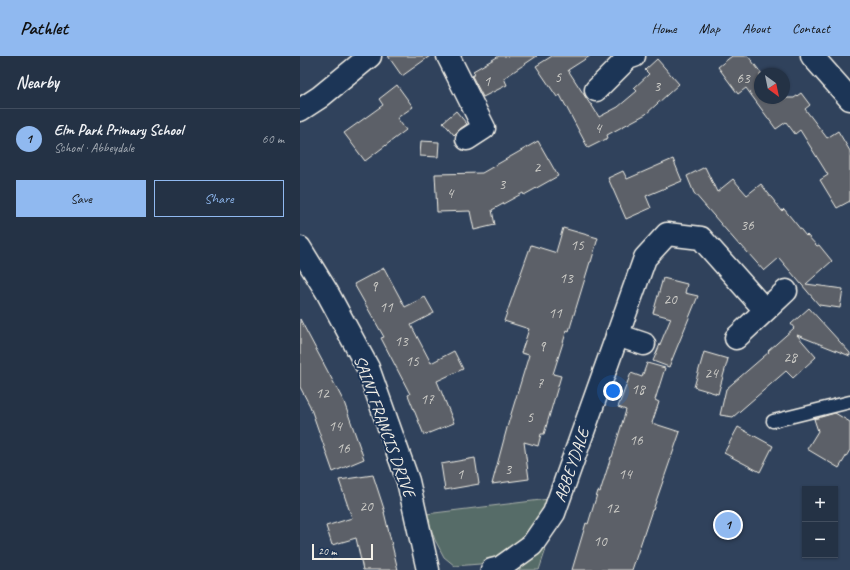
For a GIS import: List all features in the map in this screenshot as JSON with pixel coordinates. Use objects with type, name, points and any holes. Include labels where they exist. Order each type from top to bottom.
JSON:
[{"type":"street","points":[[300,110],[320,97],[370,56]]},
{"type":"street","points":[[448,56],[484,128],[467,139]]},
{"type":"street","points":[[812,56],[850,99]]},
{"type":"street","points":[[596,90],[630,57]]},
{"type":"street","name":"ABBEYDALE","points":[[492,570],[500,568],[532,545],[554,513],[644,258],[667,234],[700,238],[765,310]]},
{"type":"street","name":"SAINT FRANCIS DRIVE","points":[[300,248],[327,292],[368,368],[408,481],[428,570]]},
{"type":"street","points":[[736,338],[786,291]]},
{"type":"street","points":[[617,335],[644,344]]},
{"type":"lane","points":[[773,421],[850,402]]},
{"type":"green space","points":[[549,499],[537,522],[521,541],[501,554],[480,564],[455,566],[444,557],[435,540],[426,514]]},
{"type":"green space","points":[[536,547],[546,549],[539,570],[509,570]]},
{"type":"building","points":[[388,56],[430,56],[402,76]]},
{"type":"building","points":[[499,56],[537,56],[504,78],[507,85],[483,97],[472,76],[475,74],[473,71]]},
{"type":"building","points":[[552,56],[590,56],[568,70],[599,117],[618,107],[637,91],[634,88],[649,74],[645,70],[657,59],[679,84],[646,114],[607,135],[608,138],[588,148],[560,95],[557,97],[536,66]]},
{"type":"building","points":[[732,56],[748,56],[757,68],[754,68],[754,99],[746,88],[738,94],[718,67]]},
{"type":"building","points":[[397,85],[413,107],[397,118],[406,130],[365,161],[344,133],[383,105],[379,99]]},
{"type":"building","points":[[801,93],[810,105],[805,109],[827,138],[838,131],[850,151],[850,201],[837,208],[820,180],[828,175],[800,130],[795,134],[786,122],[776,129],[758,104],[790,104],[790,98],[794,98]]},
{"type":"building","points":[[456,111],[467,124],[454,135],[443,122]]},
{"type":"building","points":[[421,141],[439,142],[438,157],[420,156]]},
{"type":"building","points":[[538,141],[558,176],[524,195],[523,193],[492,210],[495,225],[474,230],[470,211],[437,212],[435,174],[482,173]]},
{"type":"building","points":[[673,159],[682,181],[646,196],[651,208],[626,219],[608,178],[623,171],[627,179]]},
{"type":"building","points":[[705,167],[717,192],[733,179],[747,195],[761,184],[782,211],[784,209],[806,236],[807,235],[817,246],[819,245],[832,261],[806,284],[843,289],[840,308],[819,305],[779,258],[764,271],[741,245],[740,246],[694,193],[687,176]]},
{"type":"building","points":[[563,228],[598,238],[569,331],[567,330],[553,374],[561,376],[544,434],[541,434],[538,446],[524,442],[529,479],[492,484],[529,355],[521,353],[529,329],[504,321],[531,245],[557,253],[556,252]]},
{"type":"building","points":[[384,268],[405,307],[425,297],[434,313],[411,325],[431,363],[454,351],[463,369],[437,381],[454,423],[424,435],[408,395],[410,394],[381,338],[384,337],[354,284]]},
{"type":"building","points":[[663,278],[687,284],[685,293],[698,296],[669,367],[653,361],[671,318],[653,313]]},
{"type":"building","points":[[809,308],[850,353],[850,356],[797,335],[816,357],[793,378],[786,371],[733,417],[720,415],[726,389],[794,328],[791,324]]},
{"type":"building","points":[[300,319],[344,402],[364,459],[333,472],[310,406],[300,387]]},
{"type":"building","points":[[704,352],[728,359],[718,394],[694,387]]},
{"type":"building","points":[[647,363],[665,368],[655,400],[659,402],[652,423],[680,432],[632,570],[572,570],[586,523],[588,524],[598,491],[600,492],[612,457],[626,410],[618,407],[631,373],[642,377]]},
{"type":"building","points":[[835,413],[850,422],[850,450],[839,468],[807,449],[818,431],[814,419]]},
{"type":"building","points":[[738,427],[773,446],[760,472],[724,453]]},
{"type":"building","points":[[475,458],[479,484],[445,490],[441,464]]},
{"type":"building","points":[[373,475],[385,512],[398,570],[363,570],[356,538],[332,545],[326,526],[352,518],[339,480]]},
{"type":"place","name":"Elm Park Primary School","points":[[728,525]]}]
